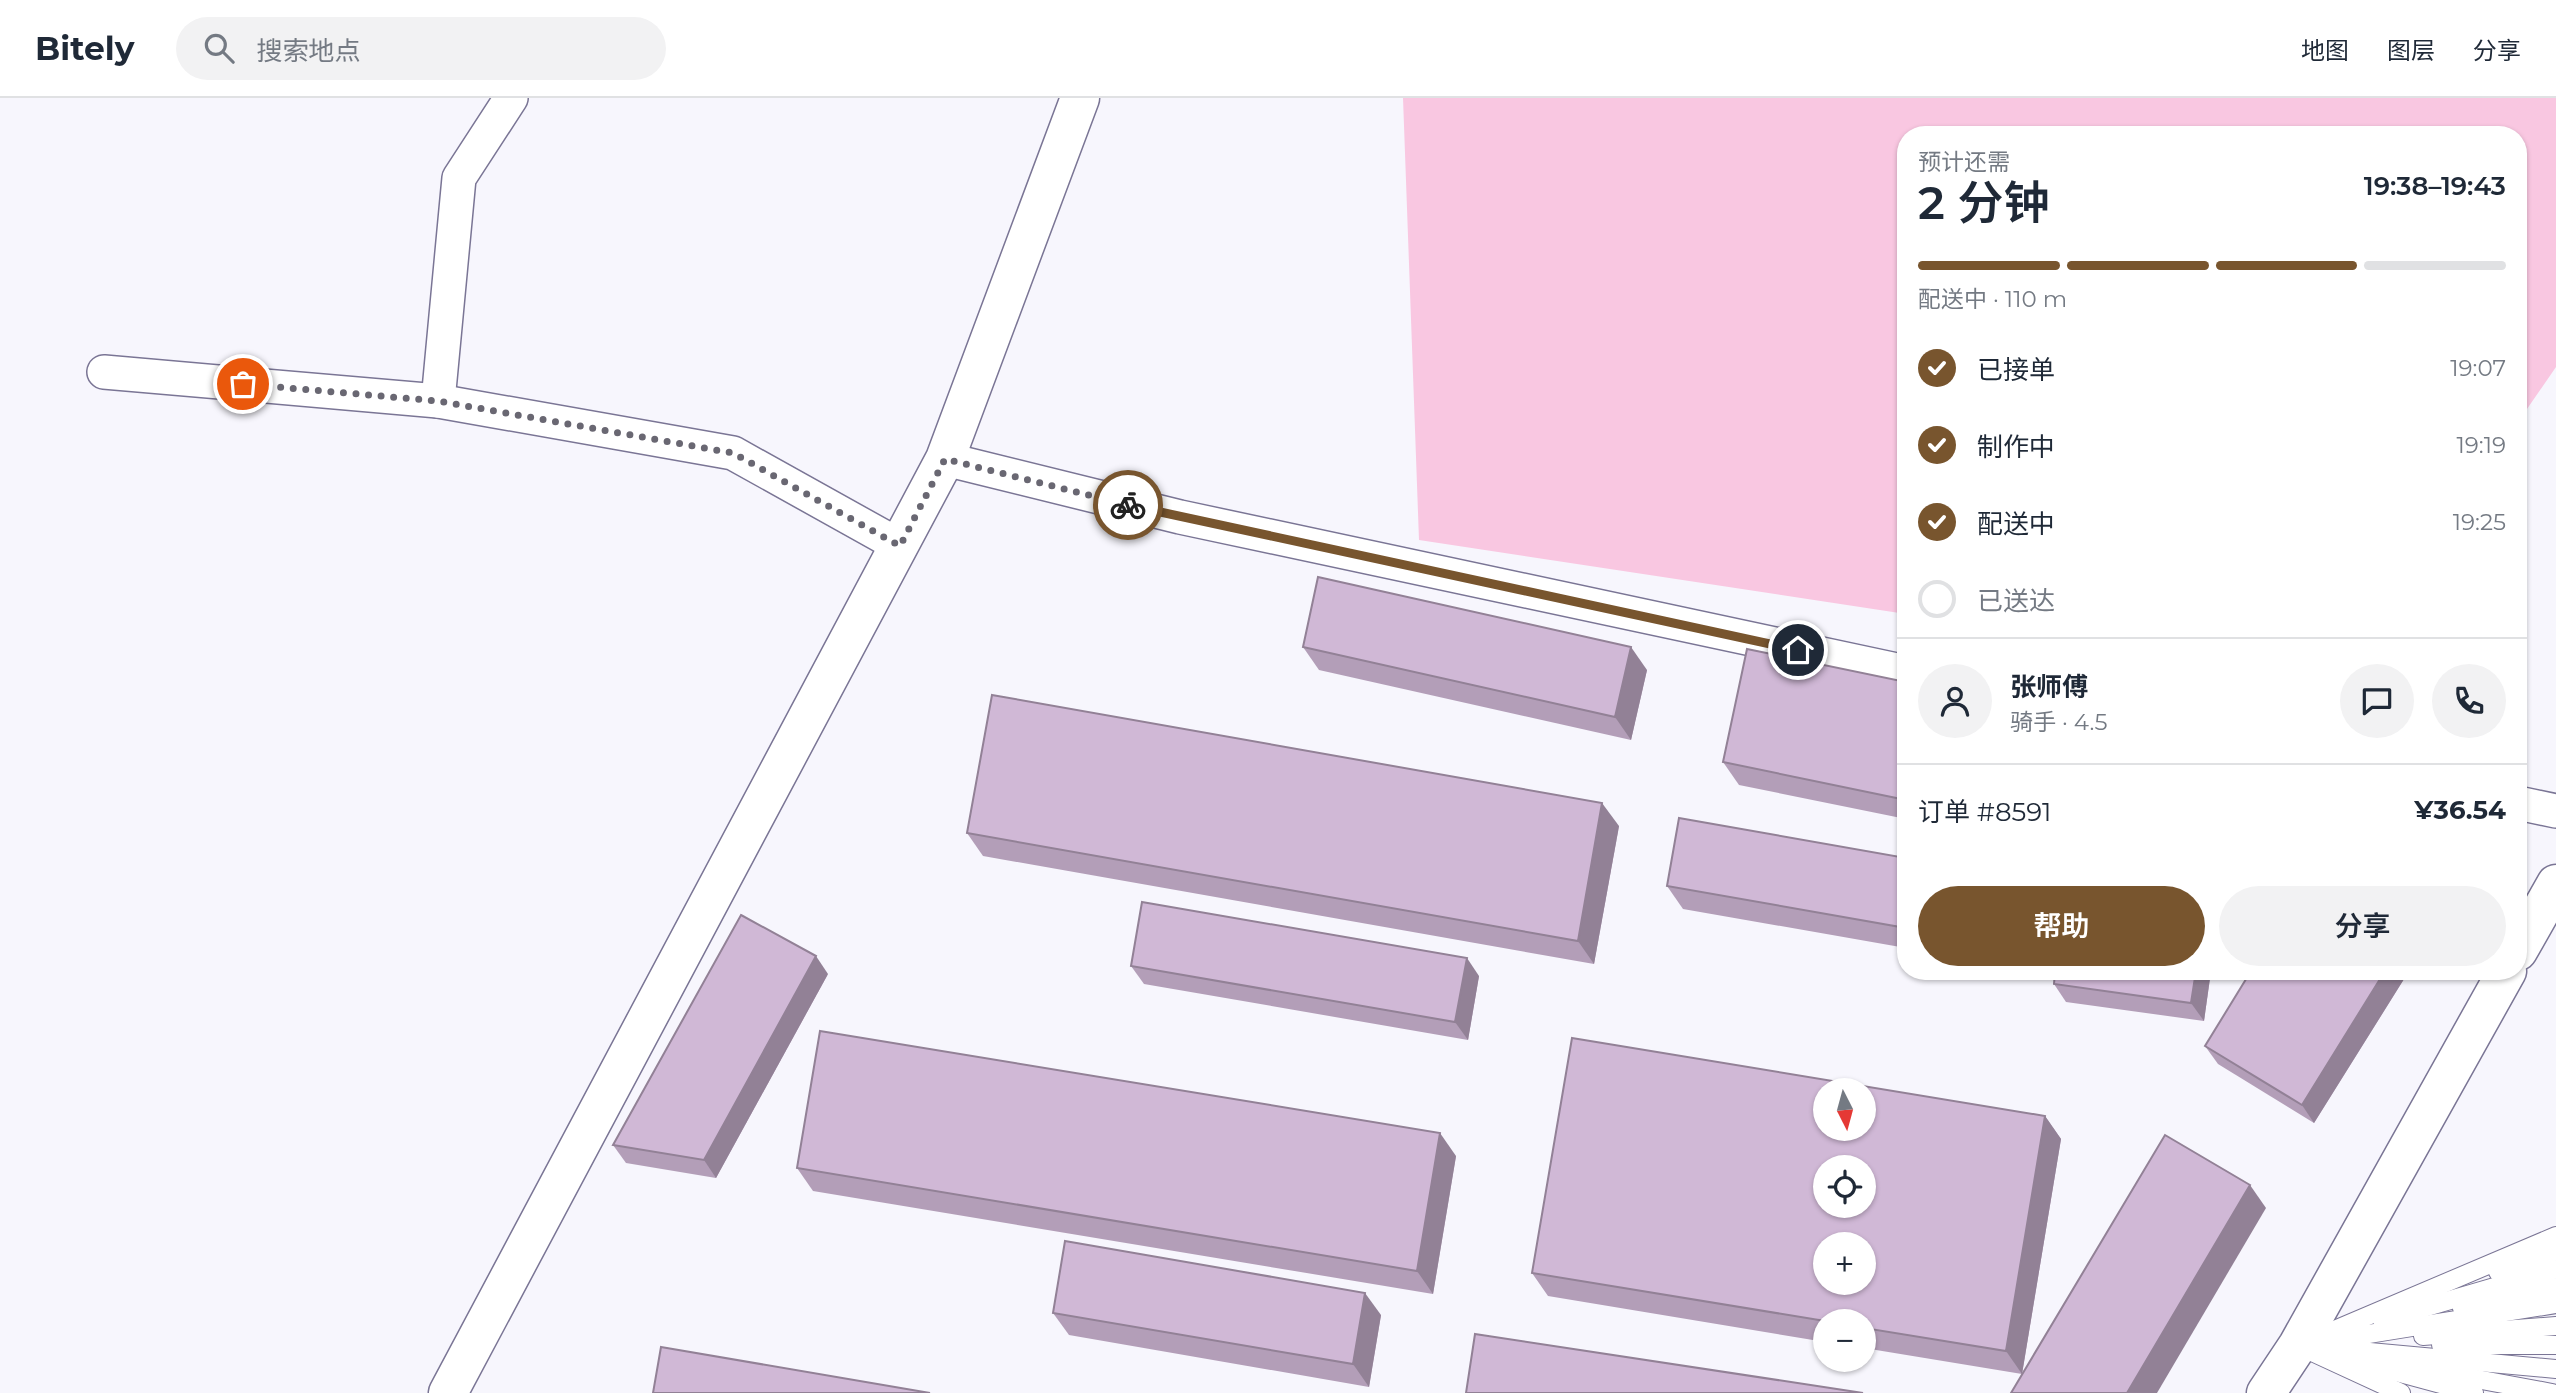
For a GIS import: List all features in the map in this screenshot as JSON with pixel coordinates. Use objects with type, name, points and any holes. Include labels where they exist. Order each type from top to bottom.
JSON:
[{"type":"street","points":[[438,401],[459,178],[511,98]]},
{"type":"street","points":[[448,1393],[945,459],[1080,98]]},
{"type":"street","points":[[104,372],[438,401],[733,453],[900,546]]},
{"type":"street","points":[[945,459],[1180,517],[1897,671]]},
{"type":"street","points":[[2527,805],[2556,811]]},
{"type":"street","points":[[2527,935],[2556,884]]},
{"type":"street","points":[[2266,1393],[2298,1345],[2502,980]]},
{"type":"lane","points":[[2298,1345],[2556,1236]]},
{"type":"lane","points":[[2298,1345],[2556,1251]]},
{"type":"lane","points":[[2298,1345],[2556,1269]]},
{"type":"lane","points":[[2298,1345],[2556,1287]]},
{"type":"lane","points":[[2298,1345],[2556,1304]]},
{"type":"lane","points":[[2298,1345],[2556,1326]]},
{"type":"lane","points":[[2298,1345],[2556,1345]]},
{"type":"lane","points":[[2298,1345],[2556,1368]]},
{"type":"lane","points":[[2298,1345],[2378,1393]]},
{"type":"lane","points":[[2298,1345],[2400,1393]]},
{"type":"lane","points":[[2298,1345],[2427,1393]]},
{"type":"lane","points":[[2298,1345],[2474,1393]]},
{"type":"lane","points":[[2298,1345],[2553,1393]]},
{"type":"shaded area","points":[[1403,98],[2556,98],[2556,367],[2527,409],[2527,126],[1897,126],[1897,613],[1419,540]]},
{"type":"building","points":[[1318,577],[1631,647],[1615,717],[1303,647]]},
{"type":"building","points":[[1747,649],[1897,680],[1897,798],[1723,762]]},
{"type":"building","points":[[992,695],[1602,803],[1578,941],[967,833]]},
{"type":"building","points":[[1679,818],[1897,856],[1897,926],[1667,886]]},
{"type":"building","points":[[1142,902],[1467,958],[1455,1022],[1131,966]]},
{"type":"building","points":[[741,915],[816,956],[704,1160],[613,1145]]},
{"type":"building","points":[[2054,980],[2195,980],[2191,1003],[2054,984]]},
{"type":"building","points":[[2245,980],[2379,980],[2302,1105],[2205,1046]]},
{"type":"building","points":[[820,1031],[1440,1133],[1417,1271],[797,1168]]},
{"type":"building","points":[[1572,1038],[1815,1078],[1813,1141],[1876,1141],[1876,1088],[2045,1116],[2006,1351],[1876,1330],[1876,1309],[1813,1309],[1813,1319],[1532,1273]]},
{"type":"building","points":[[2165,1135],[2250,1185],[2127,1393],[2011,1393]]},
{"type":"building","points":[[1065,1241],[1365,1293],[1353,1364],[1053,1313]]},
{"type":"building","points":[[1475,1334],[1863,1393],[1466,1393]]},
{"type":"building","points":[[661,1347],[930,1393],[653,1393]]},
{"type":"way so far","points":[[243,384],[438,401],[733,453],[900,546],[945,459],[1128,505]]},
{"type":"route","points":[[1128,505],[1798,650]]}]
